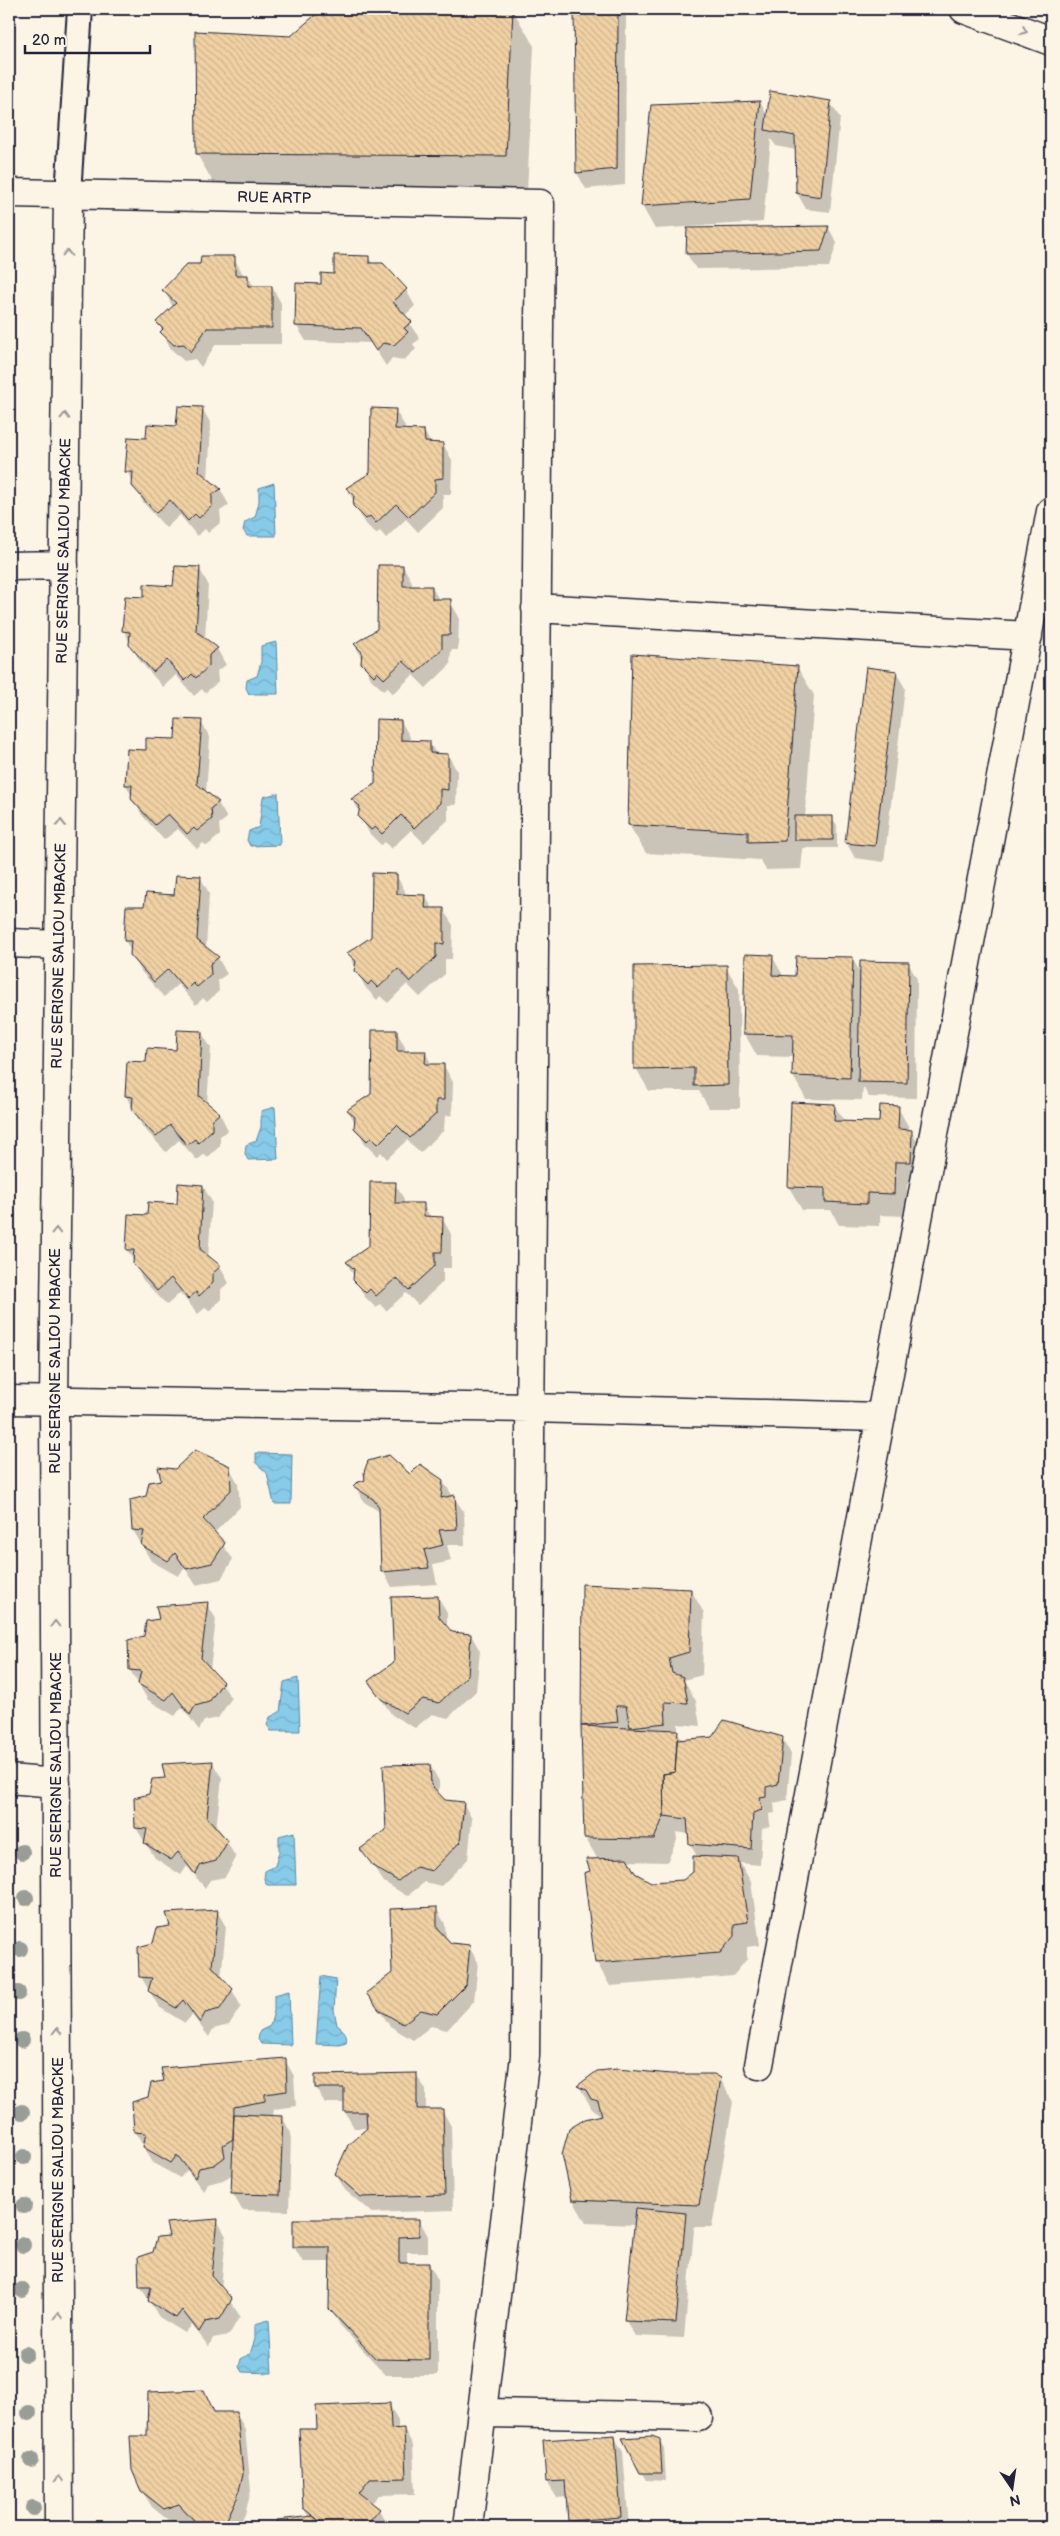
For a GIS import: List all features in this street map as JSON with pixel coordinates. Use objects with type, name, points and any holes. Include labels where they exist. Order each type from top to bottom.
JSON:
[{"type":"main road","points":[[964,9],[1051,41]]},
{"type":"main road","name":"RUE ARTP","points":[[9,193],[540,204],[536,608]]},
{"type":"main road","name":"RUE SERIGNE SALIOU MBACKE","points":[[59,2527],[54,1402],[68,194]]},
{"type":"main road","points":[[758,2065],[1051,511]]},
{"type":"main road","points":[[9,566],[64,565]]},
{"type":"main road","points":[[468,2527],[525,2056],[536,608],[1028,636]]},
{"type":"main road","points":[[9,942],[59,945]]},
{"type":"main road","points":[[9,1400],[530,1408],[881,1417]]},
{"type":"main road","points":[[9,1779],[56,1783]]},
{"type":"main road","points":[[483,2413],[698,2417]]},
{"type":"lane","points":[[68,194],[80,9]]},
{"type":"water","points":[[274,483],[276,536],[247,536],[243,530],[245,522],[255,517],[259,502],[259,488]]},
{"type":"water","points":[[276,642],[278,694],[249,694],[246,688],[247,680],[257,676],[261,662],[261,646]]},
{"type":"water","points":[[278,793],[280,845],[250,846],[247,840],[249,831],[259,827],[263,797]]},
{"type":"water","points":[[275,1107],[278,1159],[248,1160],[245,1154],[246,1145],[256,1141],[261,1127],[261,1111]]},
{"type":"water","points":[[256,1453],[292,1454],[291,1504],[274,1504],[267,1473],[256,1463]]},
{"type":"water","points":[[298,1678],[300,1731],[271,1731],[267,1725],[270,1717],[280,1712],[284,1682]]},
{"type":"water","points":[[294,1832],[296,1885],[267,1885],[264,1879],[265,1871],[275,1866],[279,1852],[279,1836]]},
{"type":"water","points":[[321,1976],[336,1979],[334,2010],[337,2025],[346,2035],[346,2043],[340,2045],[316,2044]]},
{"type":"water","points":[[289,1991],[291,2045],[261,2044],[258,2039],[260,2031],[270,2026],[274,2011],[274,1995]]},
{"type":"water","points":[[269,2320],[272,2373],[242,2372],[239,2367],[241,2359],[250,2354],[255,2339],[255,2324]]},
{"type":"building","points":[[322,9],[513,9],[506,156],[196,154],[195,31],[291,36]]},
{"type":"building","points":[[574,9],[618,9],[617,169],[576,173]]},
{"type":"building","points":[[770,91],[831,101],[821,197],[796,193],[795,136],[765,130]]},
{"type":"building","points":[[760,101],[750,199],[641,206],[651,105]]},
{"type":"building","points":[[829,226],[821,251],[686,254],[687,228]]},
{"type":"building","points":[[334,255],[369,256],[369,263],[383,263],[407,289],[393,302],[412,322],[404,328],[408,332],[394,345],[383,343],[376,351],[361,328],[295,326],[296,283],[321,284],[321,273],[334,274]]},
{"type":"building","points":[[201,256],[235,256],[235,275],[248,275],[248,286],[272,286],[272,328],[207,328],[191,352],[184,344],[174,345],[160,332],[163,329],[156,322],[176,303],[162,290],[187,264],[200,264]]},
{"type":"building","points":[[178,406],[203,407],[199,471],[221,489],[212,495],[212,506],[199,518],[195,514],[188,521],[170,500],[156,513],[132,486],[133,472],[125,472],[128,437],[146,438],[147,424],[176,426]]},
{"type":"building","points":[[371,408],[396,409],[395,429],[424,430],[425,442],[443,443],[443,478],[435,479],[435,492],[409,517],[396,504],[376,523],[370,516],[366,519],[353,506],[354,495],[346,488],[370,473]]},
{"type":"building","points":[[378,565],[403,565],[403,586],[432,586],[432,599],[451,599],[450,635],[442,635],[442,649],[416,673],[403,661],[384,679],[377,672],[374,676],[361,663],[362,652],[354,644],[377,629]]},
{"type":"building","points":[[175,566],[200,567],[196,631],[218,648],[209,655],[209,666],[196,678],[192,674],[185,681],[167,660],[153,672],[129,645],[130,632],[122,631],[125,596],[144,597],[144,584],[173,586]]},
{"type":"building","points":[[632,654],[798,666],[785,841],[748,842],[748,832],[628,825]]},
{"type":"building","points":[[866,667],[897,671],[875,846],[845,843]]},
{"type":"building","points":[[176,719],[202,720],[197,784],[219,802],[211,808],[212,819],[197,831],[194,828],[187,834],[168,814],[155,825],[131,799],[132,785],[125,785],[127,749],[146,750],[146,738],[175,739]]},
{"type":"building","points":[[376,719],[401,720],[401,740],[430,741],[430,753],[448,754],[448,790],[440,789],[440,803],[414,828],[401,815],[382,834],[375,827],[371,830],[358,817],[360,806],[351,799],[375,784]]},
{"type":"building","points":[[794,816],[833,816],[833,840],[794,840]]},
{"type":"building","points":[[372,873],[397,874],[397,894],[426,895],[425,908],[444,908],[444,944],[436,943],[436,957],[410,982],[398,969],[378,988],[371,981],[368,985],[354,971],[356,961],[347,953],[371,937]]},
{"type":"building","points":[[176,875],[201,876],[197,940],[219,957],[210,964],[211,975],[197,987],[193,983],[186,990],[168,969],[154,982],[130,955],[131,941],[124,941],[126,906],[144,906],[146,893],[174,895]]},
{"type":"building","points":[[745,954],[773,955],[772,975],[795,976],[796,956],[853,957],[850,1078],[792,1076],[793,1035],[743,1034]]},
{"type":"building","points":[[860,961],[909,962],[907,1083],[858,1082]]},
{"type":"building","points":[[727,965],[728,1085],[694,1086],[694,1068],[634,1069],[634,966]]},
{"type":"building","points":[[177,1030],[202,1031],[199,1096],[220,1113],[212,1120],[212,1130],[198,1143],[195,1139],[187,1145],[170,1125],[156,1137],[132,1110],[133,1097],[125,1096],[127,1061],[146,1062],[147,1048],[176,1050]]},
{"type":"building","points":[[372,1030],[397,1030],[397,1051],[426,1051],[425,1064],[444,1064],[444,1100],[436,1100],[436,1114],[410,1138],[397,1125],[378,1144],[371,1137],[367,1141],[354,1128],[355,1117],[347,1110],[371,1094]]},
{"type":"building","points":[[791,1102],[835,1104],[834,1121],[879,1122],[880,1105],[899,1106],[898,1129],[912,1130],[911,1162],[895,1162],[894,1194],[867,1193],[867,1204],[825,1202],[825,1188],[788,1187]]},
{"type":"building","points":[[370,1182],[396,1182],[395,1203],[424,1203],[424,1216],[443,1217],[442,1252],[435,1252],[435,1266],[409,1290],[396,1278],[376,1296],[370,1289],[366,1293],[353,1280],[354,1269],[346,1262],[369,1246]]},
{"type":"building","points":[[178,1183],[203,1185],[200,1249],[221,1266],[213,1273],[213,1283],[199,1296],[196,1292],[188,1299],[171,1278],[157,1291],[133,1264],[134,1250],[126,1250],[128,1214],[147,1215],[148,1202],[177,1204]]},
{"type":"building","points":[[195,1450],[230,1466],[231,1490],[203,1519],[225,1543],[212,1563],[186,1569],[175,1553],[168,1561],[141,1545],[144,1531],[132,1530],[130,1500],[146,1496],[149,1482],[161,1480],[158,1467],[175,1469]]},
{"type":"building","points":[[389,1455],[410,1474],[420,1464],[443,1480],[441,1498],[455,1495],[457,1529],[439,1530],[443,1545],[424,1550],[429,1568],[381,1572],[379,1507],[373,1499],[353,1486],[365,1480],[364,1472],[368,1461]]},
{"type":"building","points":[[582,1584],[691,1589],[689,1652],[669,1658],[672,1673],[683,1677],[688,1703],[665,1702],[666,1723],[630,1727],[626,1706],[616,1706],[618,1722],[581,1726]]},
{"type":"building","points":[[438,1596],[439,1617],[452,1632],[471,1634],[468,1675],[439,1703],[423,1699],[405,1713],[381,1699],[368,1681],[394,1662],[391,1597]]},
{"type":"building","points":[[208,1602],[201,1658],[223,1682],[209,1702],[195,1706],[190,1715],[173,1692],[166,1700],[138,1684],[141,1671],[129,1670],[128,1640],[144,1636],[146,1621],[159,1619],[156,1606]]},
{"type":"building","points":[[724,1720],[783,1737],[778,1784],[766,1787],[766,1797],[760,1798],[762,1810],[753,1813],[751,1849],[689,1844],[687,1819],[664,1816],[663,1774],[675,1772],[677,1740],[712,1737]]},
{"type":"building","points":[[581,1726],[678,1730],[675,1772],[663,1774],[664,1816],[654,1839],[584,1838]]},
{"type":"building","points":[[213,1761],[207,1817],[228,1841],[216,1861],[201,1865],[195,1874],[178,1852],[171,1860],[144,1843],[147,1829],[135,1828],[134,1798],[149,1794],[152,1779],[165,1778],[162,1764]]},
{"type":"building","points":[[430,1764],[431,1785],[445,1800],[464,1802],[460,1842],[432,1871],[416,1867],[398,1881],[374,1867],[360,1849],[386,1830],[383,1765]]},
{"type":"building","points":[[693,1856],[738,1858],[748,1922],[734,1924],[734,1936],[720,1953],[595,1963],[584,1873],[590,1871],[586,1859],[627,1858],[635,1873],[651,1882],[683,1880],[693,1872]]},
{"type":"building","points":[[437,1907],[437,1928],[451,1943],[470,1945],[466,1985],[437,2014],[421,2010],[403,2024],[379,2010],[366,1993],[392,1973],[390,1909]]},
{"type":"building","points":[[218,1910],[212,1966],[233,1989],[220,2009],[205,2013],[200,2023],[183,2000],[176,2008],[148,1991],[152,1978],[139,1977],[138,1947],[153,1943],[157,1928],[170,1926],[166,1913]]},
{"type":"building","points":[[286,2058],[287,2091],[265,2094],[265,2101],[234,2107],[233,2139],[223,2145],[225,2157],[214,2165],[199,2168],[195,2178],[177,2155],[171,2163],[143,2147],[146,2133],[134,2132],[132,2102],[148,2097],[151,2083],[164,2081],[161,2068]]},
{"type":"building","points":[[617,2069],[671,2074],[714,2074],[721,2078],[699,2205],[572,2200],[562,2154],[569,2129],[585,2119],[602,2115],[598,2101],[591,2099],[586,2090],[577,2086],[597,2071]]},
{"type":"building","points":[[417,2073],[417,2109],[443,2109],[445,2195],[361,2197],[335,2174],[348,2145],[367,2128],[366,2112],[344,2112],[344,2088],[315,2088],[315,2075]]},
{"type":"building","points":[[234,2114],[283,2116],[280,2195],[231,2194]]},
{"type":"building","points":[[636,2208],[686,2213],[676,2323],[624,2321]]},
{"type":"building","points":[[218,2219],[212,2276],[232,2299],[220,2319],[205,2322],[199,2332],[182,2310],[176,2318],[148,2301],[151,2287],[139,2287],[138,2257],[153,2252],[157,2237],[169,2236],[166,2223]]},
{"type":"building","points":[[293,2219],[419,2219],[419,2236],[399,2237],[399,2263],[429,2263],[429,2360],[376,2359],[329,2309],[330,2247],[293,2247]]},
{"type":"building","points":[[204,2390],[214,2412],[237,2412],[243,2475],[237,2498],[227,2519],[200,2527],[179,2504],[164,2509],[141,2491],[132,2470],[130,2436],[147,2436],[148,2392]]},
{"type":"building","points":[[390,2403],[391,2429],[404,2428],[406,2478],[370,2479],[359,2493],[380,2509],[365,2527],[327,2527],[303,2508],[299,2429],[317,2429],[316,2406]]},
{"type":"building","points":[[615,2435],[621,2517],[568,2521],[565,2481],[546,2482],[543,2440]]},
{"type":"building","points":[[652,2436],[660,2439],[662,2473],[640,2473],[622,2438]]},
{"type":"building","points":[[313,2516],[319,2521],[319,2527],[278,2527],[277,2520]]}]
